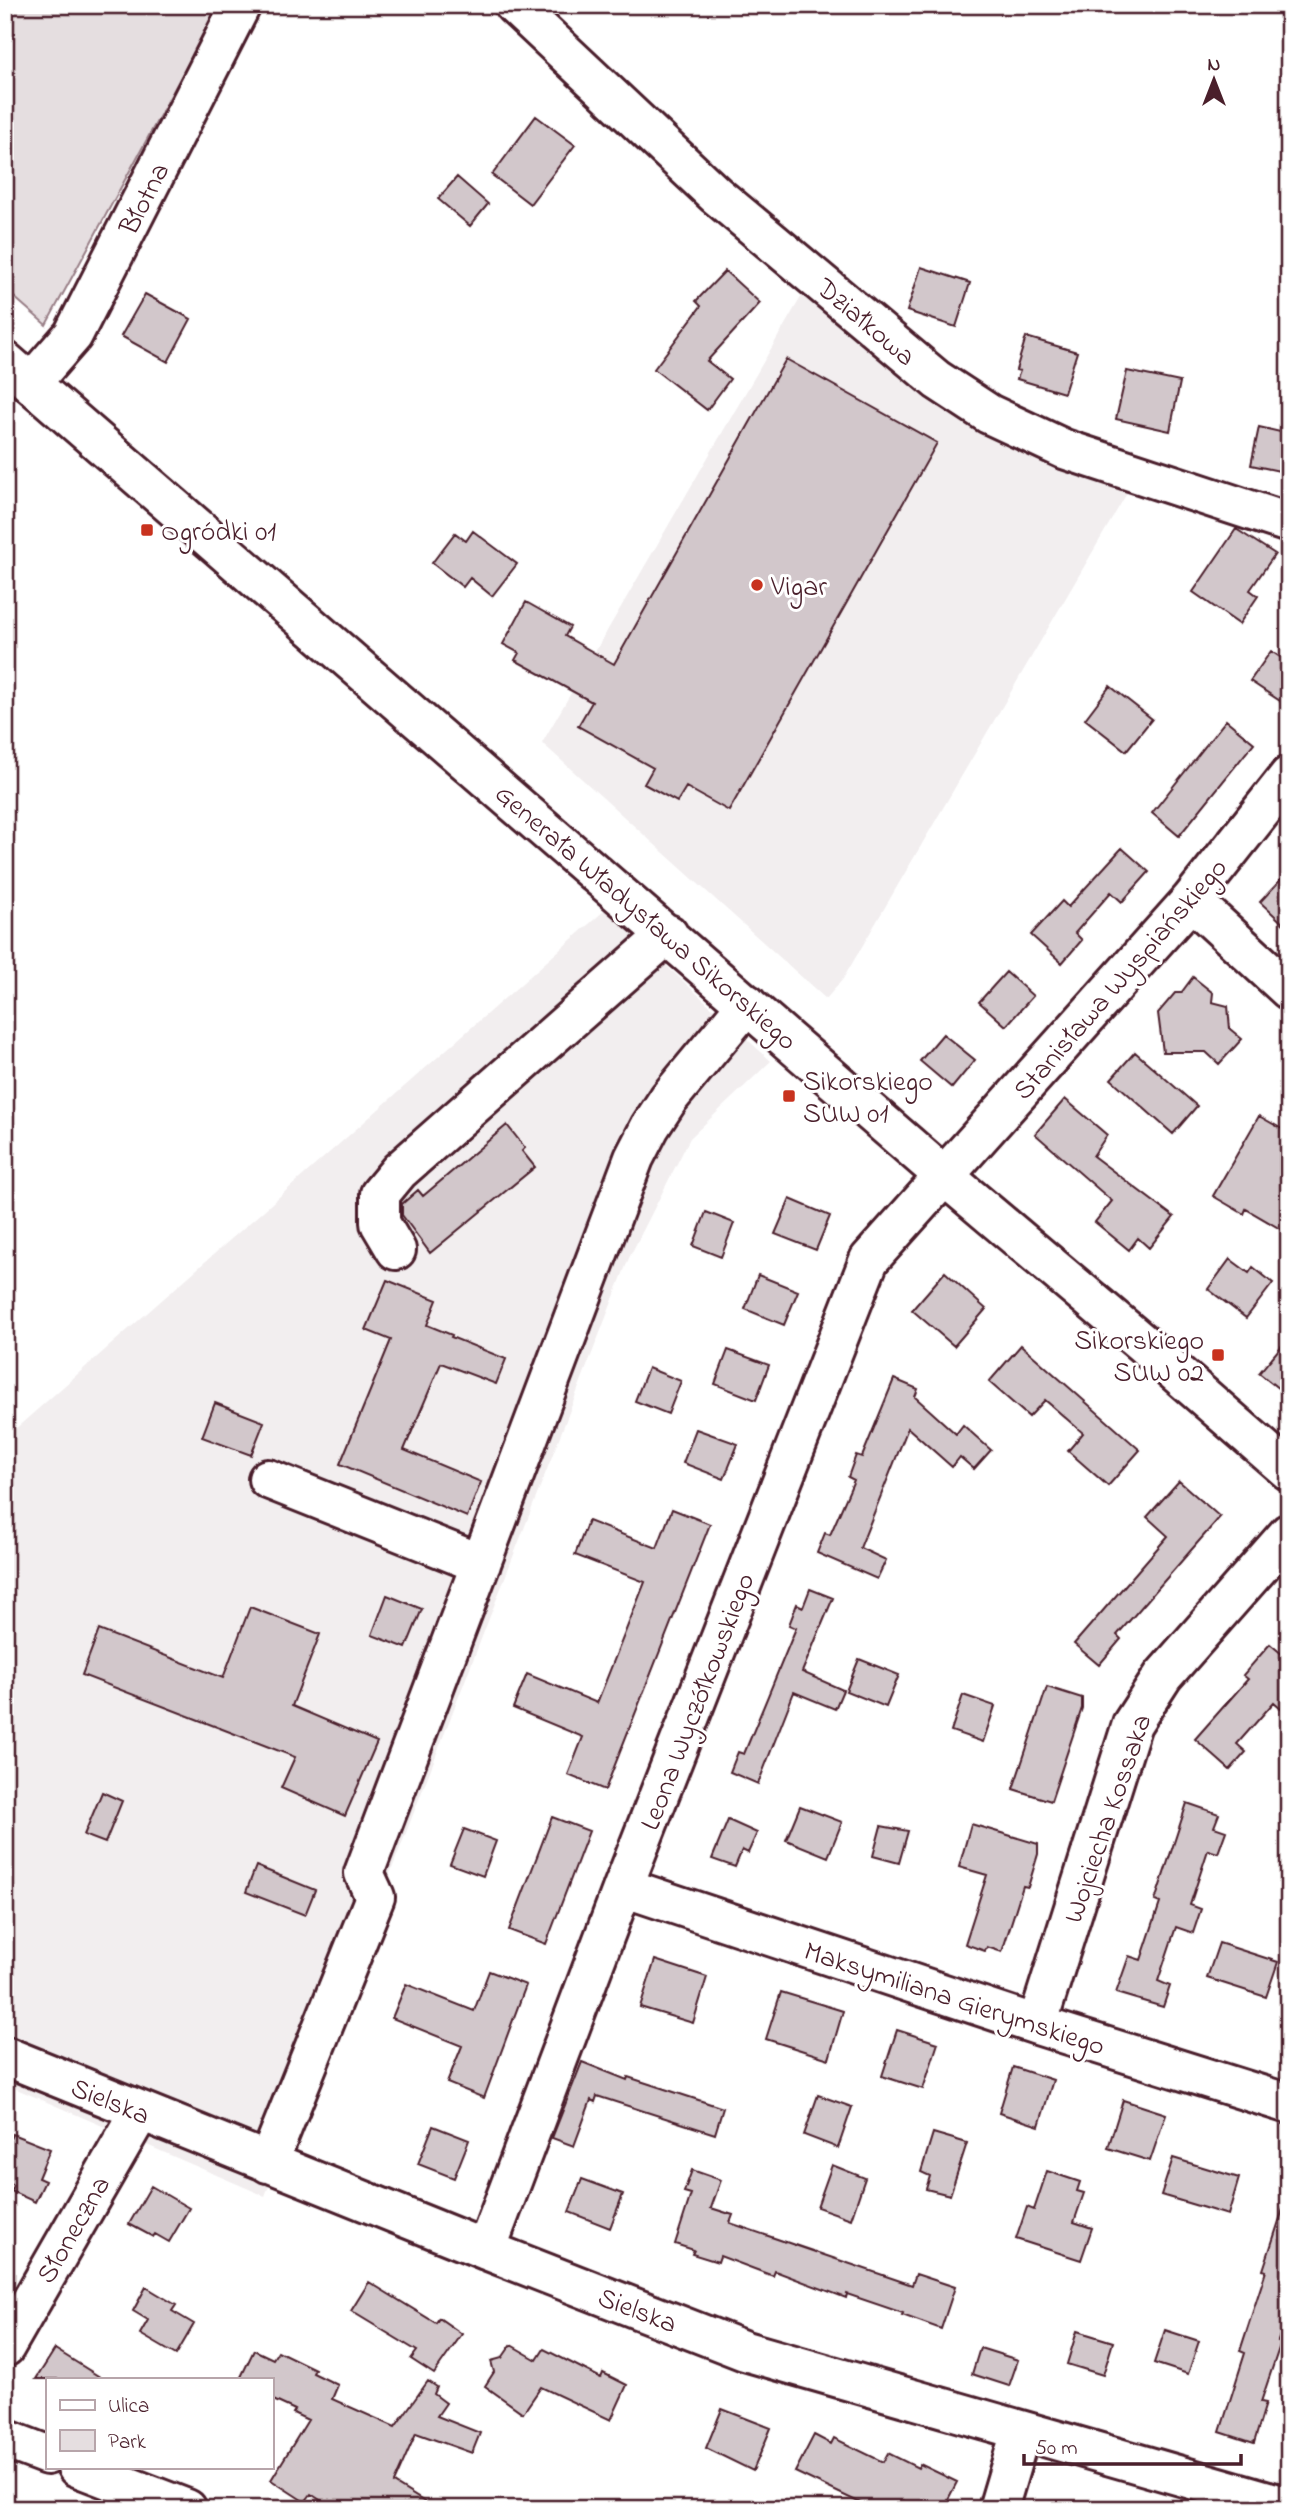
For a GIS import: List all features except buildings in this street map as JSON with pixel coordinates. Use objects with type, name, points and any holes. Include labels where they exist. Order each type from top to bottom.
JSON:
[{"type":"street","name":"Błotna","points":[[18,372],[73,335],[241,5]]},
{"type":"street","name":"Działkowa","points":[[514,5],[716,195],[947,387],[989,414],[1064,449],[1289,523]]},
{"type":"street","name":"Generała Władysława Sikorskiego","points":[[18,372],[943,1175],[1289,1471]]},
{"type":"street","name":"Stanisława Wyspiańskiego","points":[[943,1175],[1191,900],[1289,776]]},
{"type":"street","points":[[1191,900],[1289,990]]},
{"type":"street","points":[[396,1250],[380,1223],[380,1194],[399,1171],[668,934]]},
{"type":"street","points":[[268,2163],[375,1897],[364,1873],[634,1158],[668,1098],[747,1004]]},
{"type":"street","name":"Leona Wyczółkowskiego","points":[[486,2250],[623,1887],[869,1260],[943,1175]]},
{"type":"street","points":[[268,1479],[481,1563]]},
{"type":"street","name":"Wojciecha Kossaka","points":[[1037,2025],[1132,1724],[1163,1676],[1289,1533]]},
{"type":"street","name":"Maksymiliana Gierymskiego","points":[[623,1887],[1037,2025],[1289,2104]]},
{"type":"street","name":"Sielska","points":[[5,2056],[139,2112],[746,2351],[1021,2431],[1287,2500]]},
{"type":"street","name":"Słoneczna","points":[[5,2347],[139,2112]]},
{"type":"street","points":[[998,2509],[1021,2431]]},
{"type":"street","points":[[5,2439],[46,2455]]},
{"type":"street","points":[[80,2468],[187,2509]]},
{"type":"shaded area","points":[[804,292],[1130,488],[843,979],[826,999],[542,743]]},
{"type":"shaded area","points":[[605,910],[771,1061],[690,1138],[629,1258],[265,2196],[5,2084],[5,1438]]},
{"type":"green space","points":[[5,5],[220,5],[46,325],[5,289]]},
{"type":"place","name":"Ogródki 01","points":[[147,530]]},
{"type":"place","name":"Vigar","points":[[757,585]]},
{"type":"place","name":"Sikorskiego SUW 01","points":[[789,1096]]},
{"type":"place","name":"Sikorskiego SUW 02","points":[[1218,1355]]}]
